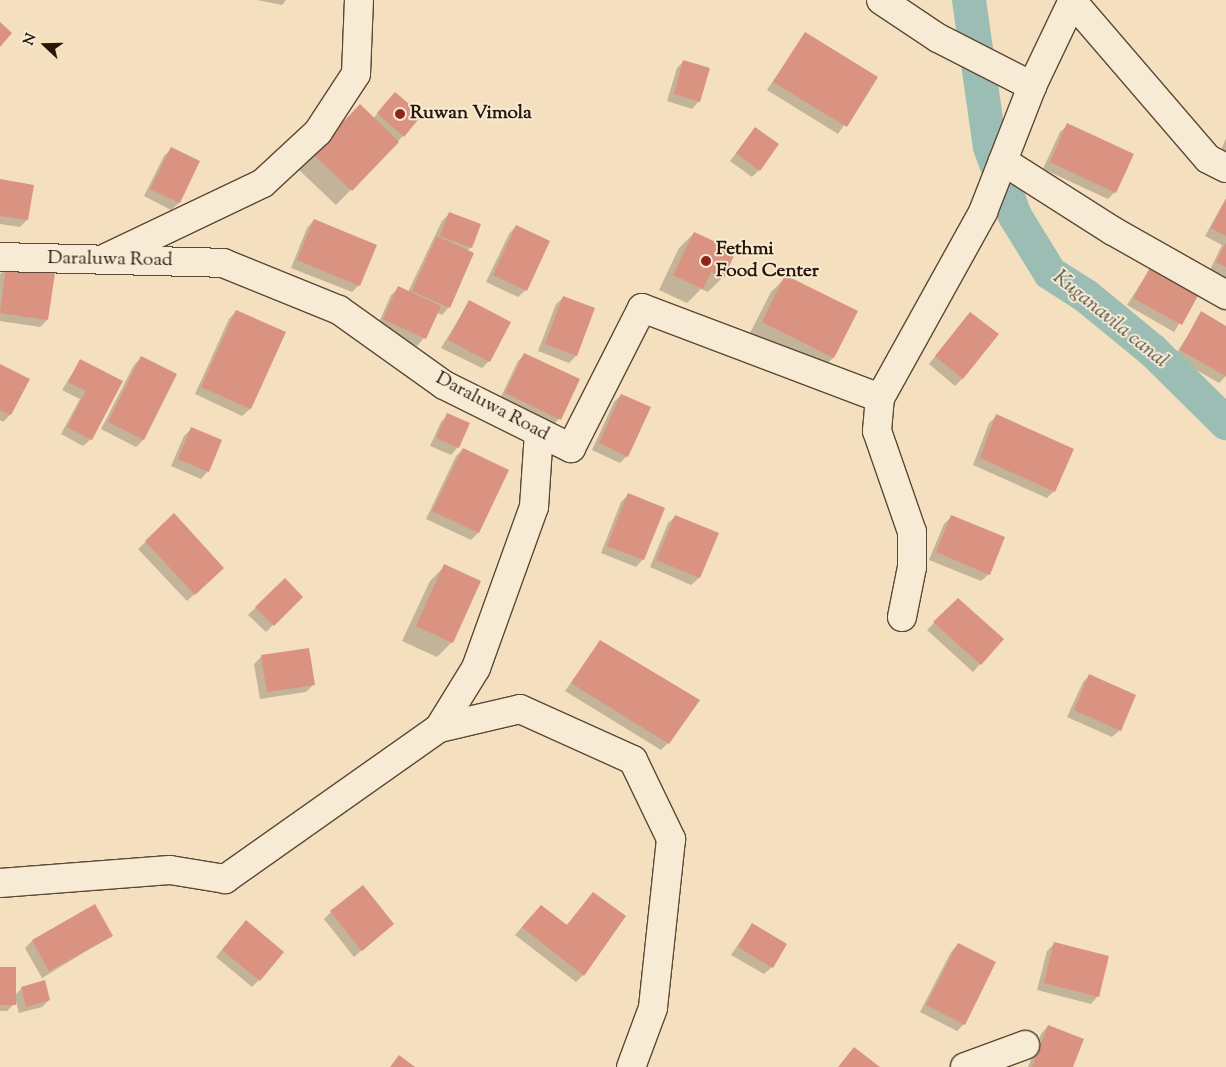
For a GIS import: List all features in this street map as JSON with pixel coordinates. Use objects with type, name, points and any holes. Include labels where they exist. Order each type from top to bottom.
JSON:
[{"type":"street","points":[[100,261],[263,183],[318,132],[356,74],[360,0]]},
{"type":"street","points":[[881,0],[938,38],[1032,86]]},
{"type":"street","points":[[902,617],[912,567],[912,532],[877,431],[880,398],[984,212],[1032,86],[1072,1],[1208,159],[1226,168]]},
{"type":"street","points":[[1003,161],[1113,231],[1226,295]]},
{"type":"street","name":"Daraluwa Road","points":[[0,257],[100,261],[223,262],[339,310],[444,385],[571,448],[642,308],[880,398]]},
{"type":"street","points":[[439,728],[476,668],[534,507],[539,432]]},
{"type":"street","points":[[0,883],[170,870],[225,879],[439,728],[520,709],[633,760],[671,839],[653,1008],[631,1067]]},
{"type":"street","points":[[965,1067],[1025,1045]]},
{"type":"building","points":[[0,22],[12,33],[0,47]]},
{"type":"building","points":[[805,32],[878,77],[847,127],[773,82]]},
{"type":"building","points":[[683,60],[710,68],[700,102],[674,94]]},
{"type":"building","name":"Ruwan Vimola","points":[[395,92],[422,115],[404,137],[377,113]]},
{"type":"building","points":[[360,104],[399,142],[352,191],[313,154]]},
{"type":"building","points":[[1067,123],[1134,154],[1116,193],[1050,162]]},
{"type":"building","points":[[755,127],[779,144],[760,171],[736,153]]},
{"type":"building","points":[[171,147],[200,161],[180,203],[150,189]]},
{"type":"building","points":[[0,179],[34,185],[28,220],[0,216]]},
{"type":"building","points":[[1226,199],[1226,236],[1211,228]]},
{"type":"building","points":[[449,212],[481,224],[472,248],[440,236]]},
{"type":"building","points":[[314,219],[377,245],[360,286],[297,260]]},
{"type":"building","points":[[516,225],[550,241],[527,291],[493,275]]},
{"type":"building","name":"Fethmi Food Center","points":[[694,232],[736,251],[724,278],[711,272],[703,289],[673,275]]},
{"type":"building","points":[[437,236],[474,253],[450,308],[412,291]]},
{"type":"building","points":[[1226,243],[1226,267],[1216,262]]},
{"type":"building","points":[[1152,264],[1200,292],[1182,325],[1133,298]]},
{"type":"building","points":[[6,266],[55,273],[48,320],[0,313]]},
{"type":"building","points":[[785,275],[858,311],[834,358],[762,322]]},
{"type":"building","points":[[398,286],[441,306],[426,339],[383,319]]},
{"type":"building","points":[[563,296],[595,308],[577,356],[545,344]]},
{"type":"building","points":[[469,300],[511,322],[490,362],[448,340]]},
{"type":"building","points":[[236,310],[286,332],[251,409],[201,387]]},
{"type":"building","points":[[1201,311],[1226,326],[1226,376],[1180,350]]},
{"type":"building","points":[[970,312],[999,334],[963,379],[935,356]]},
{"type":"building","points":[[524,353],[580,379],[561,420],[505,393]]},
{"type":"building","points":[[141,356],[177,374],[144,440],[108,422]]},
{"type":"building","points":[[80,359],[123,381],[92,440],[67,427],[86,391],[68,382]]},
{"type":"building","points":[[0,364],[30,379],[11,415],[0,410]]},
{"type":"building","points":[[621,394],[651,407],[628,457],[599,443]]},
{"type":"building","points":[[447,413],[470,423],[459,448],[436,438]]},
{"type":"building","points":[[996,414],[1074,449],[1055,492],[980,458]]},
{"type":"building","points":[[191,427],[222,440],[209,472],[178,459]]},
{"type":"building","points":[[463,448],[509,470],[479,533],[432,511]]},
{"type":"building","points":[[628,493],[665,508],[644,560],[607,546]]},
{"type":"building","points":[[174,513],[224,568],[195,595],[145,541]]},
{"type":"building","points":[[675,515],[719,533],[700,578],[656,560]]},
{"type":"building","points":[[951,515],[1005,537],[990,575],[936,552]]},
{"type":"building","points":[[444,564],[481,581],[453,643],[416,626]]},
{"type":"building","points":[[285,578],[303,597],[274,626],[255,607]]},
{"type":"building","points":[[958,598],[1004,639],[981,665],[933,622]]},
{"type":"building","points":[[600,640],[700,700],[669,744],[571,683]]},
{"type":"building","points":[[309,648],[315,685],[267,692],[261,655]]},
{"type":"building","points":[[1089,674],[1136,695],[1121,731],[1074,710]]},
{"type":"building","points":[[363,885],[394,924],[362,951],[330,911]]},
{"type":"building","points":[[593,892],[626,916],[584,976],[522,927],[541,905],[567,925]]},
{"type":"building","points":[[95,904],[113,936],[49,971],[32,940]]},
{"type":"building","points":[[246,920],[284,952],[260,981],[222,950]]},
{"type":"building","points":[[752,923],[787,944],[773,968],[738,947]]},
{"type":"building","points":[[1054,942],[1109,956],[1099,997],[1044,983]]},
{"type":"building","points":[[958,943],[996,962],[965,1025],[926,1005]]},
{"type":"building","points":[[0,967],[16,967],[16,1005],[0,1005]]},
{"type":"building","points":[[45,980],[50,1000],[26,1007],[21,987]]},
{"type":"building","points":[[1048,1025],[1084,1039],[1073,1067],[1032,1067]]},
{"type":"building","points":[[854,1047],[880,1067],[838,1067]]},
{"type":"building","points":[[399,1055],[415,1067],[390,1067]]},
{"type":"waterway","name":"Kuganavila canal","points":[[969,0],[990,147],[1015,216],[1050,273],[1086,296],[1153,351],[1226,423]]},
{"type":"place","name":"Ruwan Vimola","points":[[400,114]]},
{"type":"place","name":"Fethmi Food Center","points":[[706,261]]}]
